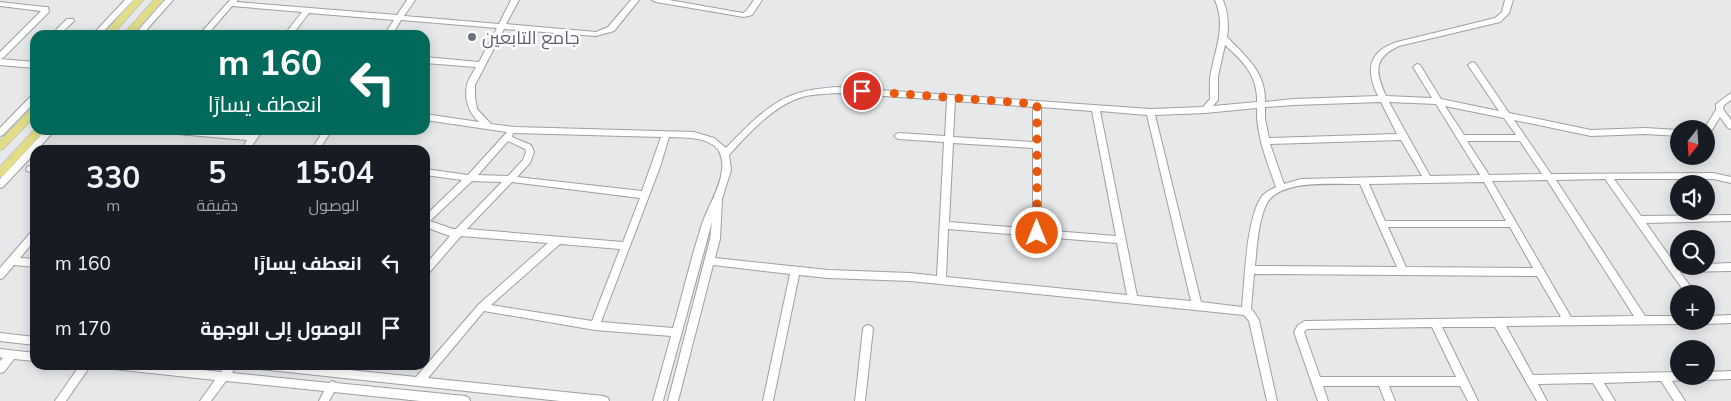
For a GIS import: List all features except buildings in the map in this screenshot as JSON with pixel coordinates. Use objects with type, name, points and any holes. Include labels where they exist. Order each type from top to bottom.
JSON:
[{"type":"main road","points":[[112,30],[139,0]]},
{"type":"main road","points":[[132,30],[159,0]]},
{"type":"main road","points":[[0,147],[30,115]]},
{"type":"main road","points":[[0,173],[35,135]]},
{"type":"street","points":[[101,30],[129,0]]},
{"type":"street","points":[[142,30],[169,0]]},
{"type":"street","points":[[391,30],[411,0]]},
{"type":"street","points":[[489,127],[478,118],[473,110],[471,84],[515,0]]},
{"type":"street","points":[[207,30],[232,2],[596,34],[610,29],[635,0]]},
{"type":"street","points":[[656,0],[744,15],[749,13],[758,0]]},
{"type":"street","points":[[1205,110],[1214,100],[1215,72],[1223,38],[1224,15],[1219,0]]},
{"type":"street","points":[[1428,180],[1383,99],[1374,76],[1376,60],[1381,53],[1397,44],[1497,20],[1505,13],[1509,0]]},
{"type":"street","points":[[0,4],[45,9],[45,12],[0,56]]},
{"type":"street","points":[[292,30],[307,10]]},
{"type":"street","points":[[60,30],[70,21]]},
{"type":"street","points":[[1223,38],[1255,72],[1262,88],[1261,122],[1265,141],[1281,188]]},
{"type":"street","points":[[430,60],[480,65]]},
{"type":"street","points":[[0,69],[3,62],[30,64]]},
{"type":"street","points":[[1472,66],[1549,177],[1642,320]]},
{"type":"street","points":[[1417,67],[1486,178],[1568,321]]},
{"type":"street","points":[[726,153],[740,137],[759,121],[789,101],[802,95],[844,90],[1150,112],[1205,110],[1261,103],[1383,99],[1438,101],[1591,133],[1670,133]]},
{"type":"street","points":[[1714,120],[1719,112],[1720,104],[1731,96]]},
{"type":"street","points":[[941,280],[951,98]]},
{"type":"street","points":[[0,133],[30,102]]},
{"type":"street","points":[[1037,104],[1037,233]]},
{"type":"street","points":[[1095,108],[1134,299]]},
{"type":"street","points":[[1150,112],[1197,305]]},
{"type":"street","points":[[1719,112],[1731,126]]},
{"type":"street","points":[[430,118],[514,130],[666,134],[706,137],[716,142],[726,153],[727,167],[718,198],[707,223],[658,401]]},
{"type":"street","points":[[430,217],[470,178],[514,130]]},
{"type":"street","points":[[595,326],[624,246],[656,167],[666,134]]},
{"type":"street","points":[[37,145],[46,135]]},
{"type":"street","points":[[220,135],[253,138]]},
{"type":"street","points":[[248,145],[255,135]]},
{"type":"street","points":[[898,136],[1037,145]]},
{"type":"street","points":[[1265,141],[1404,137]]},
{"type":"street","points":[[430,265],[527,161],[530,152],[528,147],[508,138]]},
{"type":"street","points":[[1462,138],[1522,138]]},
{"type":"street","points":[[0,185],[30,153]]},
{"type":"street","points":[[430,173],[470,178],[510,179],[645,195]]},
{"type":"street","points":[[1246,311],[1258,213],[1266,198],[1281,188],[1301,182],[1607,176],[1713,176],[1731,180]]},
{"type":"street","points":[[1607,176],[1670,264]]},
{"type":"street","points":[[1363,181],[1403,271]]},
{"type":"street","points":[[673,401],[709,261],[716,228],[718,198]]},
{"type":"street","points":[[1638,220],[1731,218]]},
{"type":"street","points":[[430,224],[453,233],[624,246]]},
{"type":"street","points":[[1382,224],[1512,224]]},
{"type":"street","points":[[944,225],[1121,240]]},
{"type":"street","points":[[0,275],[30,240]]},
{"type":"street","points":[[430,368],[482,307],[557,241]]},
{"type":"street","points":[[12,261],[30,263]]},
{"type":"street","points":[[709,261],[795,271],[941,280],[1246,311],[1254,320],[1272,401]]},
{"type":"street","points":[[1715,267],[1731,267]]},
{"type":"street","points":[[1251,270],[1540,272]]},
{"type":"street","points":[[768,401],[795,271]]},
{"type":"street","points":[[482,307],[595,326],[677,332]]},
{"type":"street","points":[[1715,318],[1731,319]]},
{"type":"street","points":[[1323,401],[1299,332],[1300,328],[1305,325],[1670,320]]},
{"type":"street","points":[[1498,322],[1542,401]]},
{"type":"street","points":[[1435,323],[1473,401]]},
{"type":"street","points":[[860,401],[868,329]]},
{"type":"street","points":[[0,337],[30,340]]},
{"type":"street","points":[[0,353],[30,356]]},
{"type":"street","points":[[0,369],[12,354]]},
{"type":"street","points":[[60,401],[82,370]]},
{"type":"street","points":[[165,370],[465,401]]},
{"type":"street","points":[[205,401],[229,370]]},
{"type":"street","points":[[347,370],[604,401]]},
{"type":"street","points":[[420,380],[428,370]]},
{"type":"street","points":[[1715,376],[1731,375]]},
{"type":"street","points":[[1664,377],[1680,401]]},
{"type":"street","points":[[1530,380],[1670,377]]},
{"type":"street","points":[[1596,379],[1610,401]]},
{"type":"street","points":[[1316,382],[1464,382]]},
{"type":"street","points":[[1382,382],[1390,401]]},
{"type":"street","points":[[324,401],[332,386]]},
{"type":"place","name":"جامع التابعين","points":[[472,37]]},
{"type":"route","points":[[862,91],[1037,104],[1037,233]]}]
